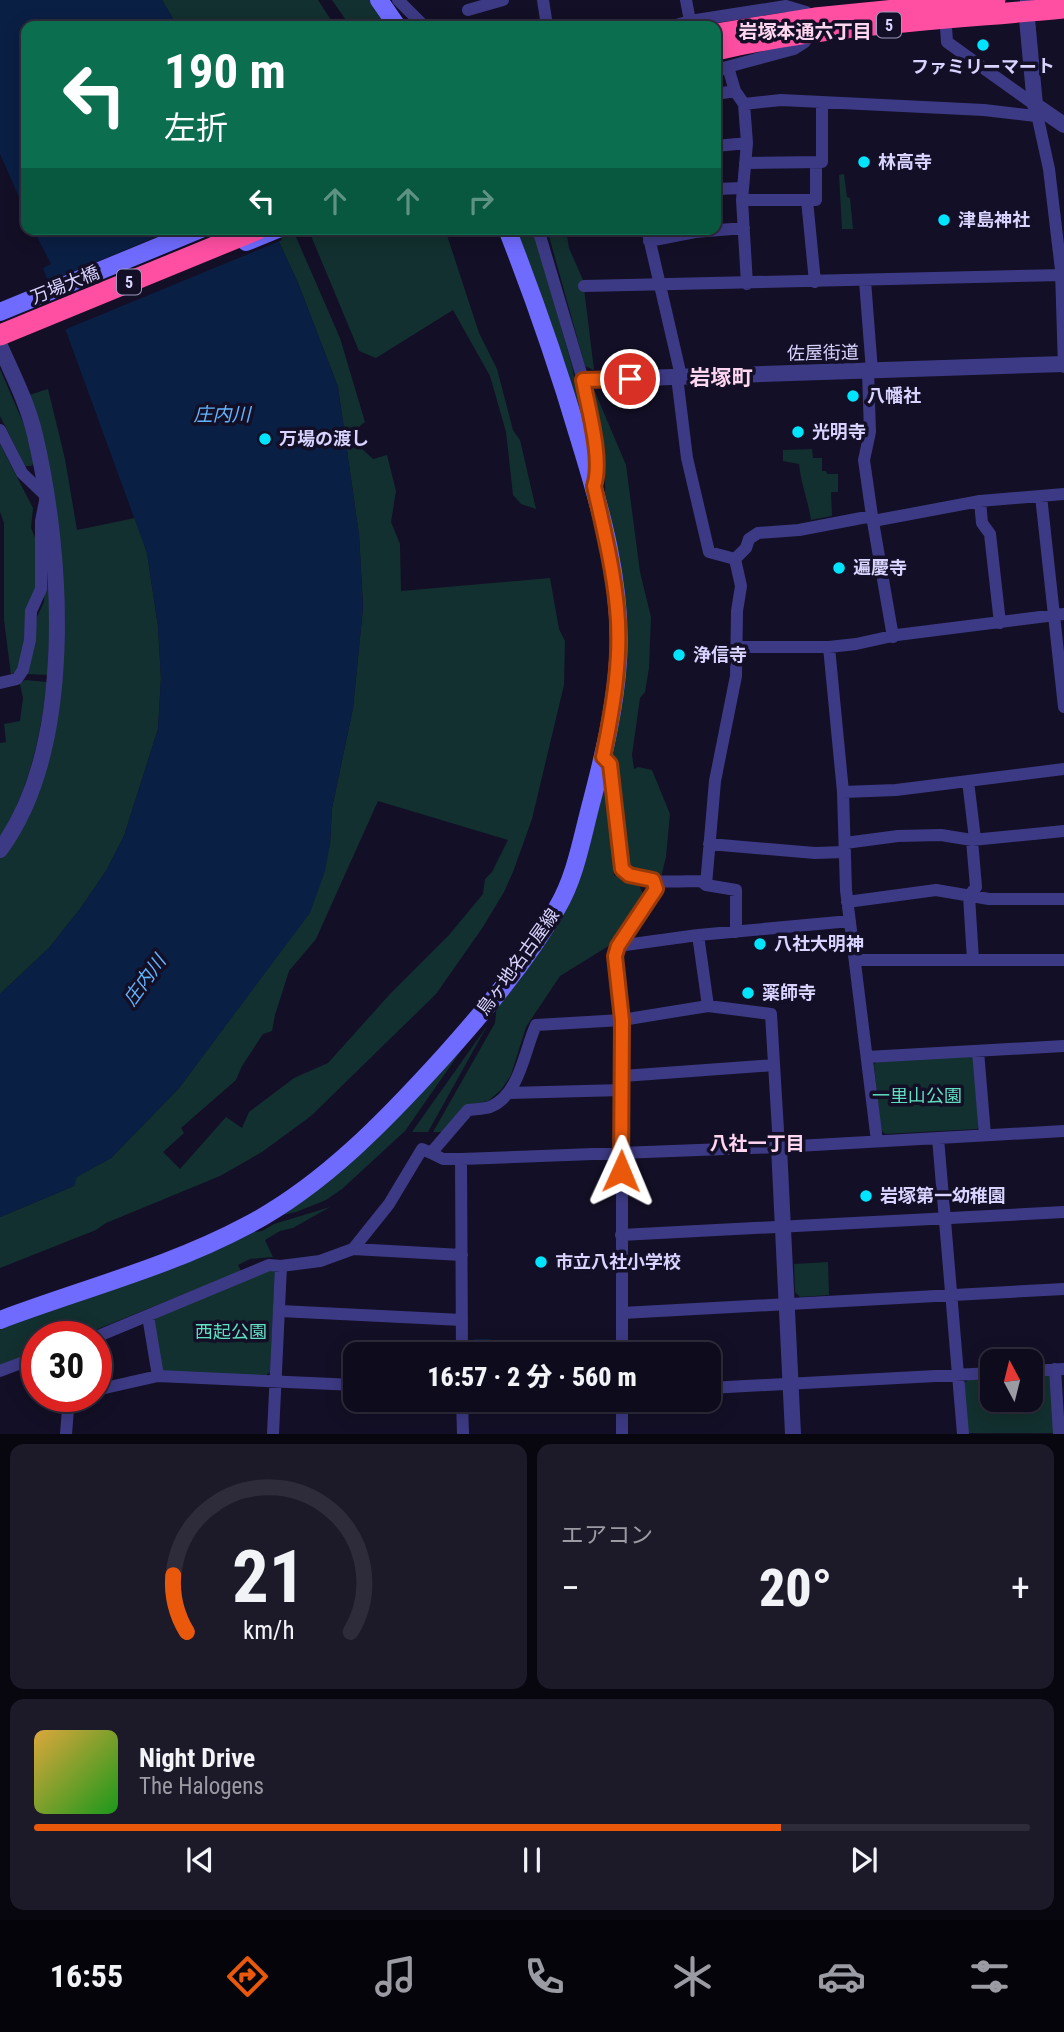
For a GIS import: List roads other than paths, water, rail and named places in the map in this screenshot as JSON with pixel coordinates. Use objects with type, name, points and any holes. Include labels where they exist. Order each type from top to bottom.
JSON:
[{"type":"highway","name":"5","points":[[721,33],[815,18],[995,0]]},
{"type":"highway","name":"5","points":[[721,60],[748,42],[817,32],[1064,8]]},
{"type":"highway","name":"5","points":[[2,314],[205,235]]},
{"type":"highway","name":"5","points":[[4,341],[244,235]]},
{"type":"main road","points":[[379,0],[394,21]]},
{"type":"main road","points":[[721,26],[868,3],[925,0]]},
{"type":"main road","points":[[721,60],[782,44],[1064,16]]},
{"type":"main road","name":"万場大橋","points":[[2,314],[187,235]]},
{"type":"main road","points":[[4,341],[263,235]]},
{"type":"main road","name":"鳥ヶ地名古屋線","points":[[0,1320],[166,1261],[249,1225],[304,1189],[352,1149],[428,1074],[488,1007],[524,960],[559,906],[575,865],[612,712],[618,659],[618,610],[611,559],[594,486],[538,308],[509,235]]},
{"type":"street","points":[[398,0],[419,21]]},
{"type":"street","points":[[468,10],[503,0]]},
{"type":"street","points":[[543,0],[546,21]]},
{"type":"street","points":[[686,0],[690,21],[786,6],[806,12]]},
{"type":"street","points":[[1028,0],[1027,19],[1035,110],[1049,169],[1062,275],[1064,365]]},
{"type":"street","points":[[946,27],[947,42],[1035,110],[1061,119]]},
{"type":"street","points":[[721,61],[794,49],[805,42]]},
{"type":"street","points":[[721,65],[744,104],[747,143],[743,194],[747,284]]},
{"type":"street","points":[[721,93],[735,90]]},
{"type":"street","points":[[744,104],[781,100],[1035,110]]},
{"type":"street","points":[[745,163],[822,162],[822,103]]},
{"type":"street","points":[[721,146],[747,143]]},
{"type":"street","points":[[721,190],[816,200],[816,163]]},
{"type":"street","points":[[807,200],[815,282]]},
{"type":"street","points":[[721,230],[744,228]]},
{"type":"street","points":[[540,235],[583,380],[594,445],[597,477],[594,486]]},
{"type":"street","points":[[648,235],[679,377],[687,458],[709,552],[735,559]]},
{"type":"street","points":[[584,286],[1062,275]]},
{"type":"street","points":[[865,281],[870,432],[864,460],[893,637]]},
{"type":"street","points":[[0,850],[22,811],[36,777],[54,687],[57,608],[52,541],[35,433],[4,341]]},
{"type":"street","name":"佐屋街道","points":[[583,380],[1064,365]]},
{"type":"street","points":[[0,430],[22,473],[46,496]]},
{"type":"street","points":[[735,559],[746,548],[749,539],[758,533],[799,530],[980,501],[1064,494]]},
{"type":"street","points":[[0,683],[17,679],[23,670],[30,640],[31,611],[41,589],[41,521],[46,496]]},
{"type":"street","points":[[1041,496],[1060,614],[1064,707]]},
{"type":"street","points":[[980,501],[982,523],[990,534],[1000,623]]},
{"type":"street","points":[[706,885],[715,781],[735,686],[737,611],[741,586],[735,559]]},
{"type":"street","points":[[736,647],[828,647],[1060,614]]},
{"type":"street","points":[[828,647],[843,792],[848,902],[877,1141]]},
{"type":"street","points":[[603,757],[610,764],[622,869],[629,875],[653,880],[701,881],[706,885],[736,890],[736,932]]},
{"type":"street","points":[[843,792],[896,790],[1064,769]]},
{"type":"street","points":[[968,781],[976,887],[969,896],[973,960]]},
{"type":"street","points":[[709,844],[815,853],[898,836],[941,835],[974,839],[1064,831]]},
{"type":"street","points":[[622,1342],[622,1020],[615,956],[618,946],[656,889],[653,880]]},
{"type":"street","points":[[848,902],[936,890],[989,900],[1064,899]]},
{"type":"street","points":[[618,946],[698,935],[850,921]]},
{"type":"street","points":[[698,935],[708,1006]]},
{"type":"street","points":[[855,960],[1064,960]]},
{"type":"street","points":[[431,1153],[468,1110],[491,1107],[509,1093],[536,1025],[622,1020],[708,1006],[771,1014],[793,1433]]},
{"type":"street","points":[[867,1057],[1064,1046]]},
{"type":"street","points":[[978,1051],[985,1136]]},
{"type":"street","points":[[623,1076],[774,1065]]},
{"type":"street","points":[[509,1093],[622,1090]]},
{"type":"street","points":[[353,1249],[389,1204],[422,1149],[443,1159],[461,1159],[779,1147],[1064,1131]]},
{"type":"street","points":[[938,1138],[963,1433]]},
{"type":"street","points":[[461,1159],[462,1342]]},
{"type":"street","points":[[621,1235],[1064,1212]]},
{"type":"street","points":[[112,1331],[269,1265],[320,1261],[353,1249],[462,1255]]},
{"type":"street","points":[[273,1433],[281,1266]]},
{"type":"street","points":[[622,1313],[1064,1289]]},
{"type":"street","points":[[280,1311],[462,1320]]},
{"type":"street","points":[[148,1316],[158,1376]]},
{"type":"street","points":[[0,1371],[21,1363]]},
{"type":"street","points":[[1059,1433],[1060,1369]]},
{"type":"street","points":[[721,1387],[980,1374]]},
{"type":"street","points":[[112,1386],[158,1376],[343,1385]]},
{"type":"street","points":[[66,1433],[68,1412]]},
{"type":"street","points":[[463,1412],[463,1433]]},
{"type":"street","points":[[622,1412],[622,1433]]},
{"type":"water","points":[[0,0],[162,0],[174,21],[21,21],[21,202],[0,154]]},
{"type":"water","name":"庄内川","points":[[36,235],[276,235],[298,283],[338,387],[359,535],[363,607],[353,708],[332,808],[330,844],[325,871],[310,913],[179,1088],[111,1158],[77,1177],[74,1186],[0,1217],[0,994],[49,948],[80,909],[106,871],[124,836],[158,729],[161,678],[158,626],[147,553],[43,268],[51,264]]},
{"type":"water","points":[[474,1339],[490,1339],[490,1342],[474,1342]]},
{"type":"place","name":"ファミリーマート","points":[[983,45]]},
{"type":"place","name":"林高寺","points":[[864,162]]},
{"type":"place","name":"津島神社","points":[[944,220]]},
{"type":"place","name":"八幡社","points":[[853,396]]},
{"type":"place","name":"光明寺","points":[[798,432]]},
{"type":"place","name":"万場の渡し","points":[[265,439]]},
{"type":"place","name":"遍慶寺","points":[[839,568]]},
{"type":"place","name":"浄信寺","points":[[679,655]]},
{"type":"place","name":"八社大明神","points":[[760,944]]},
{"type":"place","name":"薬師寺","points":[[748,993]]},
{"type":"place","name":"岩塚第一幼稚園","points":[[866,1196]]},
{"type":"place","name":"市立八社小学校","points":[[541,1262]]},
{"type":"district","name":"岩塚本通六丁目","points":[[805,31]]},
{"type":"district","name":"岩塚町","points":[[721,378]]},
{"type":"district","name":"八社一丁目","points":[[757,1143]]},
{"type":"park label","name":"一里山公園","points":[[917,1096]]},
{"type":"park label","name":"西起公園","points":[[231,1332]]}]
